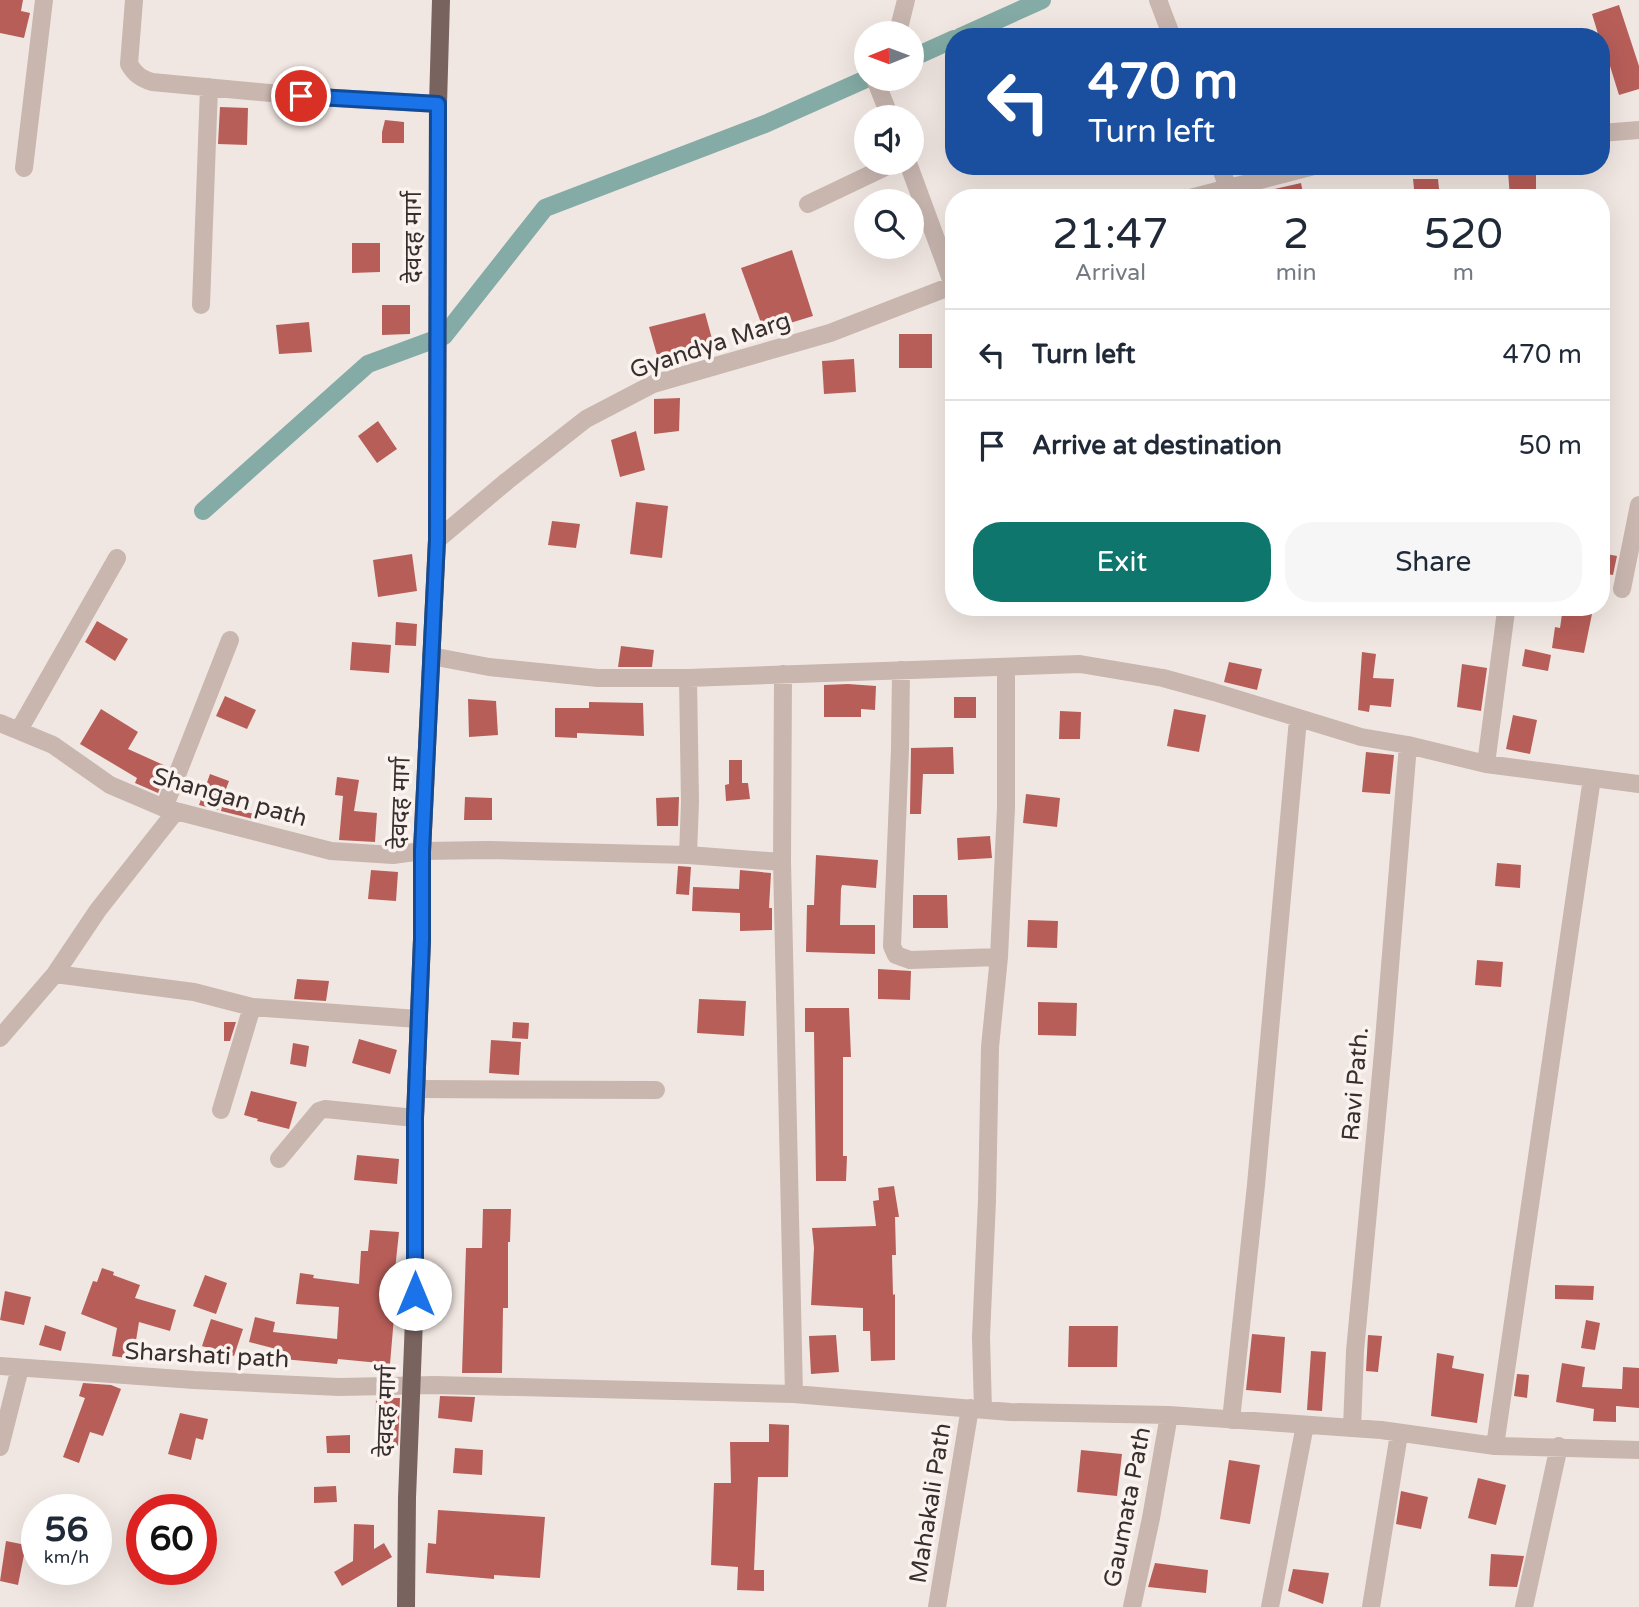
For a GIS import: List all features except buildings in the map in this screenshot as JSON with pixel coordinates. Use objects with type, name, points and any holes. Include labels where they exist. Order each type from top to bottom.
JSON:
[{"type":"main road","name":"देवदह मार्ग","points":[[407,1607],[407,1498],[415,1294],[415,1118],[422,939],[422,851],[437,540],[436,351],[441,0]]},
{"type":"street","points":[[24,168],[44,0]]},
{"type":"street","points":[[134,0],[129,64],[142,79],[301,96],[438,104]]},
{"type":"street","points":[[902,21],[906,0]]},
{"type":"street","points":[[1158,0],[1169,28]]},
{"type":"street","points":[[201,305],[209,87]]},
{"type":"street","points":[[1610,132],[1639,130]]},
{"type":"street","points":[[808,204],[869,175]]},
{"type":"street","points":[[912,175],[945,263]]},
{"type":"street","points":[[1223,175],[1228,188]]},
{"type":"street","points":[[1224,189],[1279,175]]},
{"type":"street","name":"Gyandya Marg","points":[[437,540],[586,419],[653,384],[830,333],[945,288]]},
{"type":"street","points":[[1622,589],[1639,505]]},
{"type":"street","points":[[19,730],[117,558]]},
{"type":"street","points":[[1486,764],[1505,616]]},
{"type":"street","points":[[0,1038],[55,974],[170,810],[230,640]]},
{"type":"street","points":[[431,656],[489,667],[598,678],[688,678],[1080,664],[1117,669],[1214,692],[1361,737],[1408,745],[1486,764],[1639,785]]},
{"type":"street","name":"Mahakali Path","points":[[937,1607],[977,1409],[987,1200],[989,1047],[999,957],[1006,808],[1006,667]]},
{"type":"street","points":[[901,670],[892,946],[896,955],[910,960],[999,957]]},
{"type":"street","points":[[783,674],[782,862],[794,1394]]},
{"type":"street","points":[[688,678],[688,855]]},
{"type":"street","points":[[1231,1420],[1256,1185],[1298,719]]},
{"type":"street","name":"Shangan path","points":[[0,723],[53,745],[110,785],[170,810],[331,851],[393,855],[422,851],[550,851],[688,855],[782,862]]},
{"type":"street","name":"Ravi Path.","points":[[1352,1428],[1355,1351],[1408,745]]},
{"type":"street","points":[[1495,1446],[1592,778]]},
{"type":"street","points":[[55,974],[194,992],[252,1007],[418,1019]]},
{"type":"street","points":[[221,1110],[252,1007]]},
{"type":"street","points":[[417,1089],[656,1090]]},
{"type":"street","points":[[279,1160],[315,1114],[325,1109],[415,1118]]},
{"type":"street","name":"Sharshati path","points":[[0,1366],[339,1387],[412,1385],[794,1394],[977,1409],[1169,1415],[1352,1428],[1495,1446],[1639,1450]]},
{"type":"street","points":[[0,1447],[20,1368]]},
{"type":"street","name":"Gaumata Path","points":[[1132,1607],[1169,1415]]},
{"type":"street","points":[[1270,1607],[1306,1425]]},
{"type":"street","points":[[1371,1607],[1399,1434]]},
{"type":"street","points":[[1524,1607],[1559,1446]]},
{"type":"waterway","points":[[980,28],[1042,0]]},
{"type":"waterway","points":[[924,53],[945,43]]},
{"type":"waterway","points":[[203,511],[368,364],[444,336],[545,208],[765,124],[854,84]]},
{"type":"route","points":[[301,96],[438,104],[437,540],[422,851],[422,939],[415,1118],[415,1294]]}]
